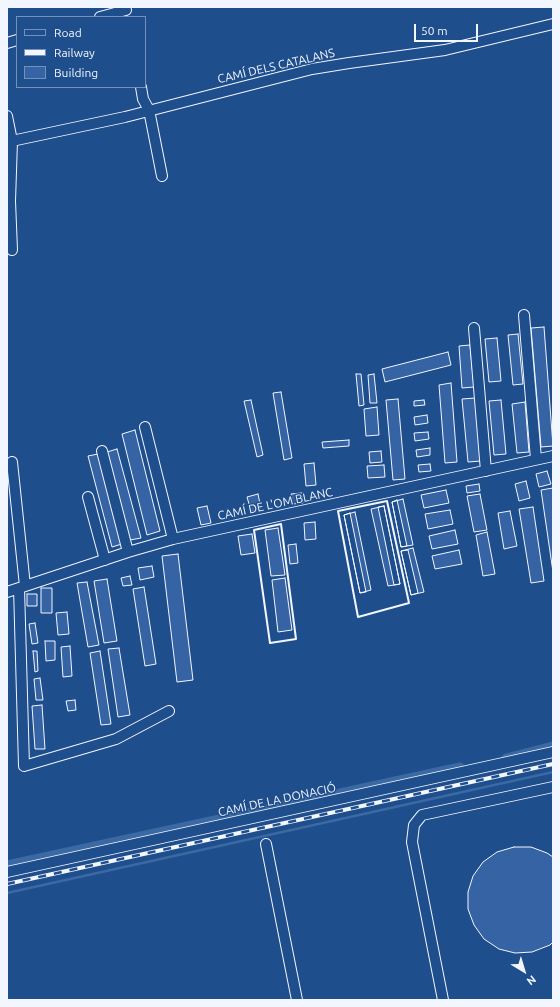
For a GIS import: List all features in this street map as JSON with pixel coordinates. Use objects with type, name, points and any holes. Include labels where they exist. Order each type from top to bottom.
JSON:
[{"type":"street","points":[[104,16],[126,11]]},
{"type":"street","name":"CAMÍ DELS CATALANS","points":[[9,142],[125,117],[312,70],[349,63],[445,50],[553,24]]},
{"type":"street","points":[[141,88],[143,99],[149,110],[162,176]]},
{"type":"street","points":[[7,116],[12,250]]},
{"type":"street","points":[[524,315],[536,459]]},
{"type":"street","points":[[474,328],[486,471]]},
{"type":"street","points":[[145,427],[173,539]]},
{"type":"street","points":[[102,451],[128,552]]},
{"type":"street","name":"CAMÍ DE L'OM BLANC","points":[[7,592],[128,552],[173,539],[553,456]]},
{"type":"street","points":[[12,462],[22,587],[24,766],[116,739],[169,711]]},
{"type":"street","points":[[88,497],[105,560]]},
{"type":"street","name":"CAMÍ DE LA DONACIÓ","points":[[7,872],[553,752]]},
{"type":"street","points":[[443,1000],[412,842],[414,825],[422,815],[553,787]]},
{"type":"street","points":[[266,844],[297,1000]]},
{"type":"building","points":[[544,327],[553,446],[541,447],[531,328]]},
{"type":"building","points":[[518,334],[523,384],[513,385],[508,335]]},
{"type":"building","points":[[497,338],[501,381],[489,382],[485,339]]},
{"type":"building","points":[[470,345],[474,387],[462,388],[459,346]]},
{"type":"building","points":[[448,352],[451,365],[385,382],[382,369]]},
{"type":"building","points":[[356,374],[361,374],[364,405],[359,406]]},
{"type":"building","points":[[374,374],[377,403],[370,403],[368,375]]},
{"type":"building","points":[[451,383],[457,462],[445,463],[439,385]]},
{"type":"building","points":[[281,392],[292,458],[284,460],[273,393]]},
{"type":"building","points":[[475,398],[481,461],[468,462],[462,399]]},
{"type":"building","points":[[398,399],[405,479],[393,480],[386,400]]},
{"type":"building","points":[[251,400],[263,455],[257,457],[244,401]]},
{"type":"building","points":[[424,400],[425,405],[414,406],[414,401]]},
{"type":"building","points":[[501,400],[506,454],[494,455],[489,401]]},
{"type":"building","points":[[525,402],[529,452],[517,453],[512,404]]},
{"type":"building","points":[[377,407],[379,435],[366,436],[364,409]]},
{"type":"building","points":[[427,415],[428,423],[415,425],[414,417]]},
{"type":"building","points":[[135,430],[160,531],[147,535],[122,434]]},
{"type":"building","points":[[428,432],[429,439],[415,441],[414,433]]},
{"type":"building","points":[[349,440],[349,446],[323,448],[322,442]]},
{"type":"building","points":[[430,448],[430,455],[417,457],[416,450]]},
{"type":"building","points":[[117,449],[141,538],[130,540],[107,452]]},
{"type":"building","points":[[381,451],[382,462],[370,463],[369,452]]},
{"type":"building","points":[[98,454],[122,544],[112,547],[88,456]]},
{"type":"building","points":[[314,463],[316,485],[306,486],[304,464]]},
{"type":"building","points":[[430,464],[431,471],[419,472],[418,465]]},
{"type":"building","points":[[384,465],[385,477],[368,478],[367,466]]},
{"type":"building","points":[[547,471],[551,484],[539,487],[536,474]]},
{"type":"building","points":[[526,481],[530,498],[519,501],[515,484]]},
{"type":"building","points":[[479,484],[480,491],[467,493],[466,486]]},
{"type":"building","points":[[553,488],[553,572],[541,490]]},
{"type":"building","points":[[446,490],[449,503],[424,508],[421,495]]},
{"type":"building","points":[[302,493],[303,503],[293,504],[291,494]]},
{"type":"building","points":[[258,494],[261,509],[251,511],[247,497]]},
{"type":"building","points":[[480,494],[487,530],[474,532],[467,496]]},
{"type":"building","points":[[403,499],[413,545],[401,547],[392,502]]},
{"type":"building","points":[[397,500],[407,546],[401,547],[392,502]]},
{"type":"building","points":[[207,506],[211,523],[201,525],[197,508]]},
{"type":"building","points":[[384,506],[400,584],[394,585],[378,507]]},
{"type":"building","points":[[384,506],[400,584],[388,586],[371,509]]},
{"type":"building","points":[[533,507],[544,581],[531,583],[519,509]]},
{"type":"building","points":[[450,510],[453,524],[428,529],[425,514]]},
{"type":"building","points":[[510,511],[517,546],[504,549],[498,513]]},
{"type":"building","points":[[355,512],[371,590],[360,593],[344,515]]},
{"type":"building","points":[[350,513],[366,592],[360,593],[344,515]]},
{"type":"building","points":[[315,522],[316,539],[305,540],[304,523]]},
{"type":"building","points":[[278,528],[285,575],[271,576],[265,530]]},
{"type":"building","points":[[455,530],[458,544],[432,549],[429,536]]},
{"type":"building","points":[[487,532],[495,574],[483,576],[476,535]]},
{"type":"building","points":[[252,534],[255,553],[241,555],[238,536]]},
{"type":"building","points":[[296,544],[298,563],[290,564],[288,545]]},
{"type":"building","points":[[413,548],[424,592],[411,595],[401,551]]},
{"type":"building","points":[[408,550],[418,593],[411,595],[401,551]]},
{"type":"building","points":[[459,550],[462,564],[435,569],[432,556]]},
{"type":"building","points":[[178,554],[193,680],[177,682],[162,556]]},
{"type":"building","points":[[152,566],[154,577],[140,580],[138,568]]},
{"type":"building","points":[[130,576],[132,585],[123,586],[121,578]]},
{"type":"building","points":[[285,578],[292,630],[278,632],[272,580]]},
{"type":"building","points":[[107,579],[117,641],[104,643],[94,581]]},
{"type":"building","points":[[87,582],[99,645],[88,647],[77,583]]},
{"type":"building","points":[[144,587],[156,664],[145,666],[133,589]]},
{"type":"building","points":[[41,588],[52,588],[52,613],[41,613]]},
{"type":"building","points":[[27,594],[37,594],[37,606],[27,606]]},
{"type":"building","points":[[67,612],[69,634],[58,635],[56,613]]},
{"type":"building","points":[[35,623],[38,643],[32,644],[29,624]]},
{"type":"building","points":[[45,641],[55,641],[55,660],[46,661]]},
{"type":"building","points":[[70,646],[72,676],[63,677],[61,647]]},
{"type":"building","points":[[119,648],[130,715],[118,717],[108,649]]},
{"type":"building","points":[[33,651],[37,651],[38,671],[35,672]]},
{"type":"building","points":[[100,651],[111,724],[101,725],[90,653]]},
{"type":"building","points":[[40,678],[43,700],[36,700],[34,679]]},
{"type":"building","points":[[75,700],[76,710],[68,711],[66,701]]},
{"type":"building","points":[[42,705],[45,749],[35,749],[32,706]]},
{"type":"building","points":[[514,847],[531,847],[553,857],[553,942],[550,945],[532,952],[515,953],[499,949],[484,939],[474,925],[468,909],[468,892],[473,876],[483,862],[497,852]]},
{"type":"waterway","points":[[506,758],[553,746]]},
{"type":"waterway","points":[[7,865],[460,767]]},
{"type":"waterway","points":[[7,893],[553,772]]},
{"type":"railway","points":[[7,884],[553,764]]},
{"type":"wall","points":[[387,501],[409,603],[358,617],[338,511],[387,501]]},
{"type":"wall","points":[[281,524],[296,639],[270,643],[254,530],[281,524]]}]
